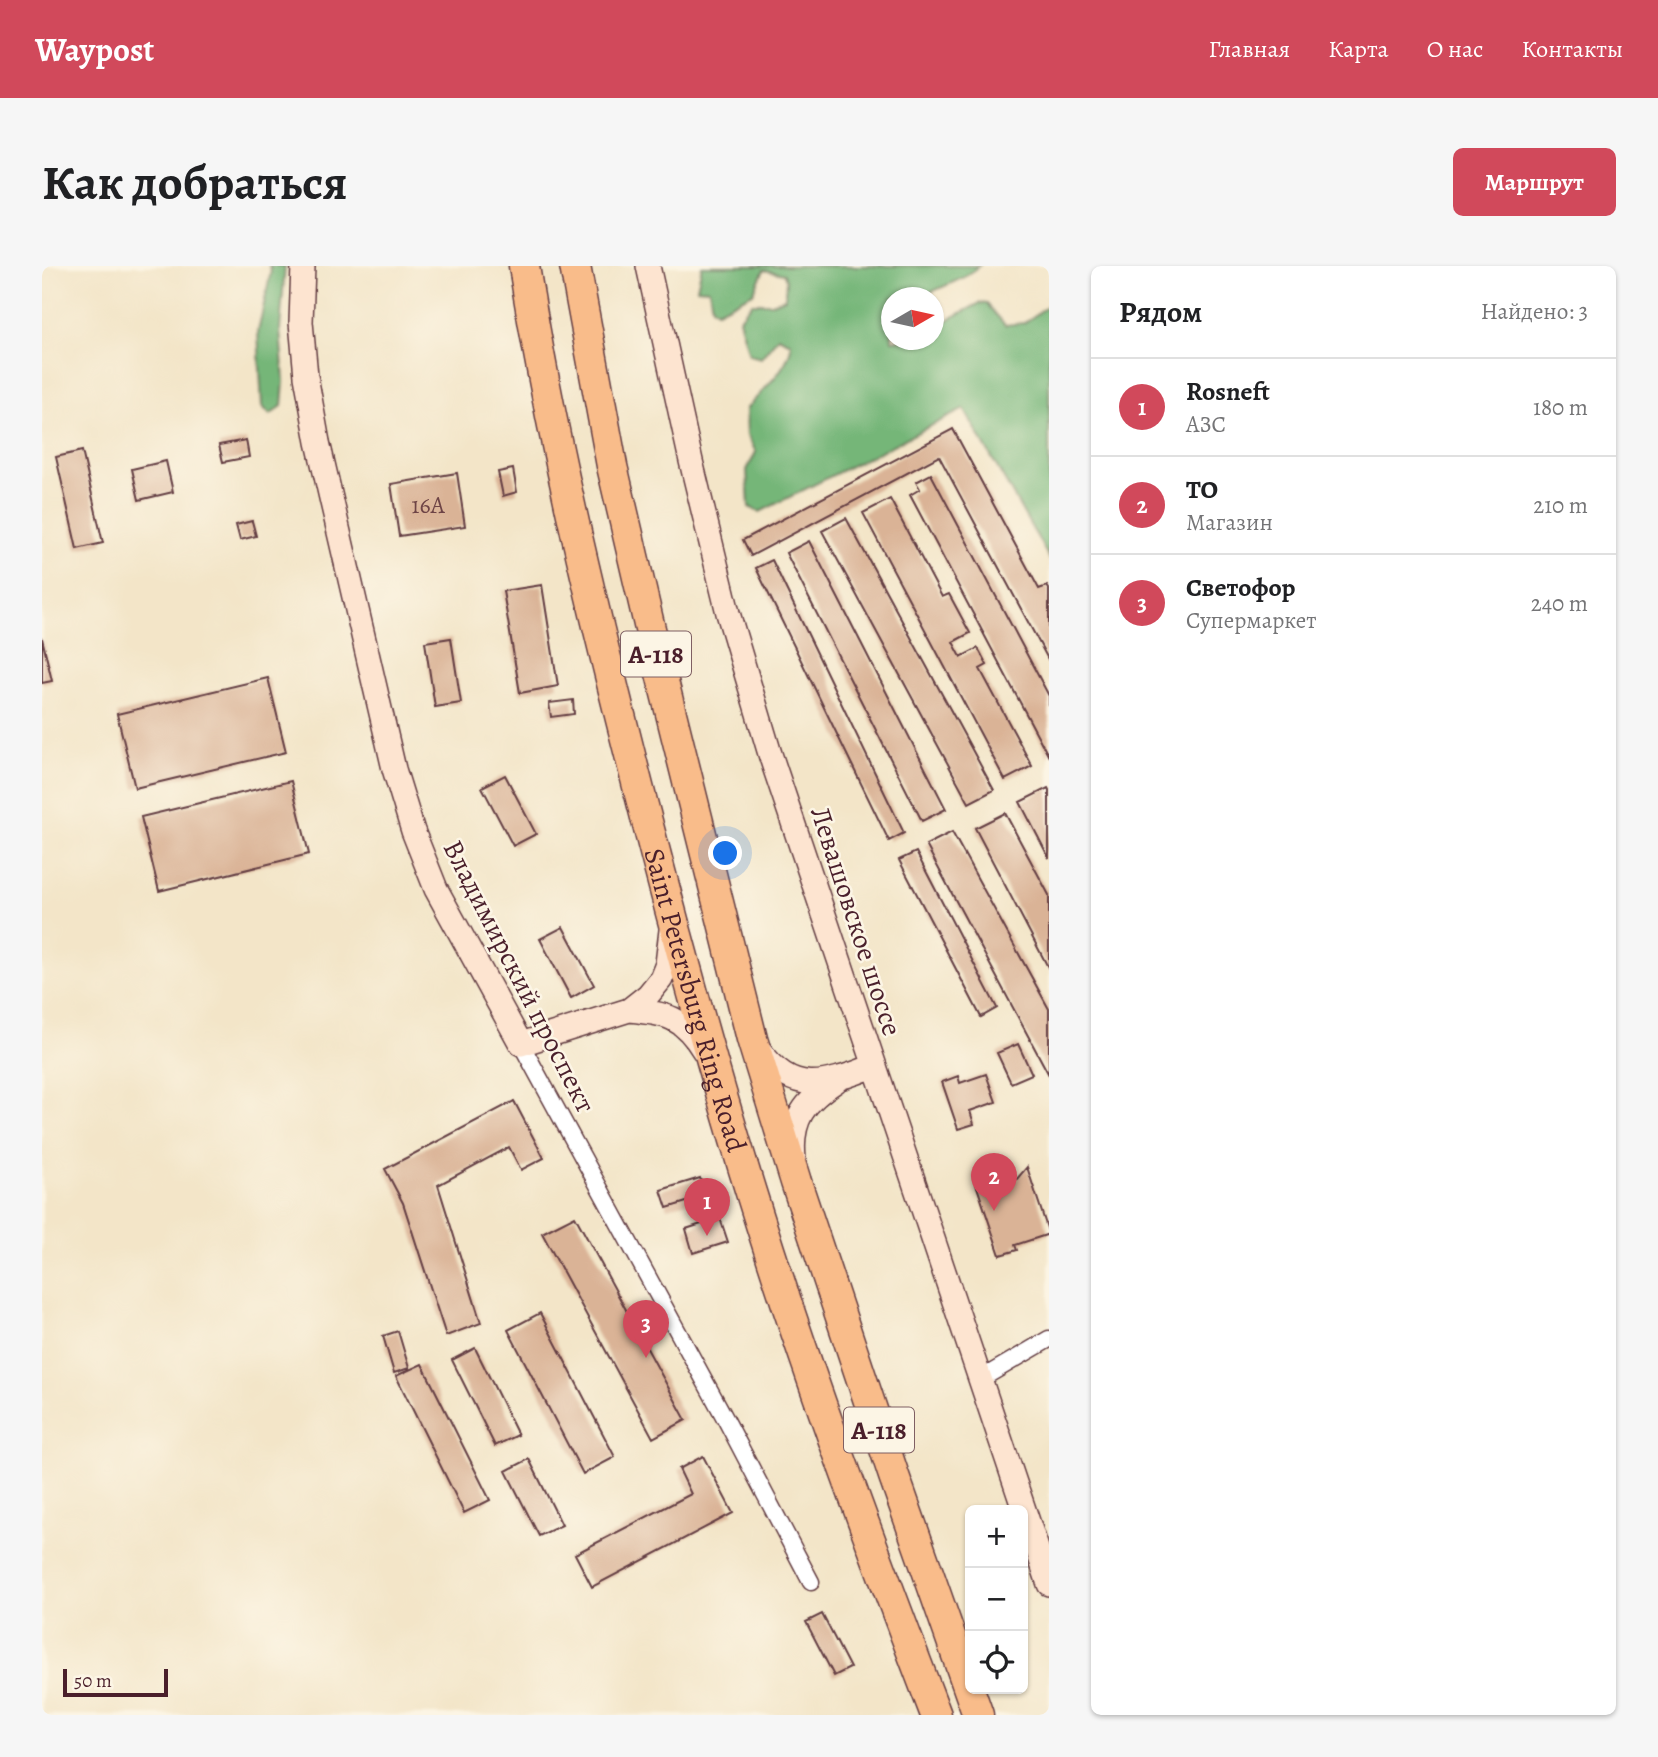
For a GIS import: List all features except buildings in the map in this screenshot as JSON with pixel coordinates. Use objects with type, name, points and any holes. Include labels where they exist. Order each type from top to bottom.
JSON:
[{"type":"highway","name":"Saint Petersburg Ring Road","points":[[524,266],[563,476],[592,604],[671,917],[712,1064],[794,1325],[936,1715]]},
{"type":"highway","name":"Saint Petersburg Ring Road","points":[[576,266],[612,466],[653,643],[752,1039],[796,1182],[894,1476],[978,1715]]},
{"type":"main road","name":"Владимирский проспект","points":[[303,266],[301,322],[313,416],[394,769],[413,831],[436,889],[521,1044]]},
{"type":"main road","name":"Левашовское шоссе","points":[[648,266],[728,613],[770,754],[1049,1584]]},
{"type":"main road","points":[[521,1044],[629,1010],[648,995],[661,979],[667,964],[671,917]]},
{"type":"main road","points":[[629,1010],[672,1017],[684,1024],[712,1064]]},
{"type":"main road","points":[[752,1039],[776,1071],[788,1078],[817,1082],[840,1079]]},
{"type":"main road","points":[[796,1182],[792,1143],[800,1114],[815,1096],[840,1079],[874,1066]]},
{"type":"street","name":"Владимирский проспект","points":[[521,1044],[811,1582]]},
{"type":"street","points":[[979,1380],[1049,1339]]},
{"type":"green space","points":[[269,266],[285,266],[280,330],[284,381],[282,406],[270,415],[262,406],[258,332],[271,271]]},
{"type":"green space","points":[[702,266],[979,266],[965,277],[943,287],[881,287],[881,350],[944,350],[944,322],[980,303],[987,304],[1005,325],[1024,323],[1049,305],[1049,558],[964,409],[760,512],[749,507],[747,470],[756,452],[747,435],[746,409],[781,369],[787,360],[791,343],[778,337],[761,358],[749,355],[739,319],[752,303],[772,303],[785,298],[786,280],[784,274],[764,270],[753,293],[717,311],[712,307],[709,289],[697,288]]},
{"type":"place","name":"ТО","points":[[994,1211]]},
{"type":"place","name":"Rosneft","points":[[707,1236]]},
{"type":"place","name":"Светофор","points":[[646,1358]]}]
